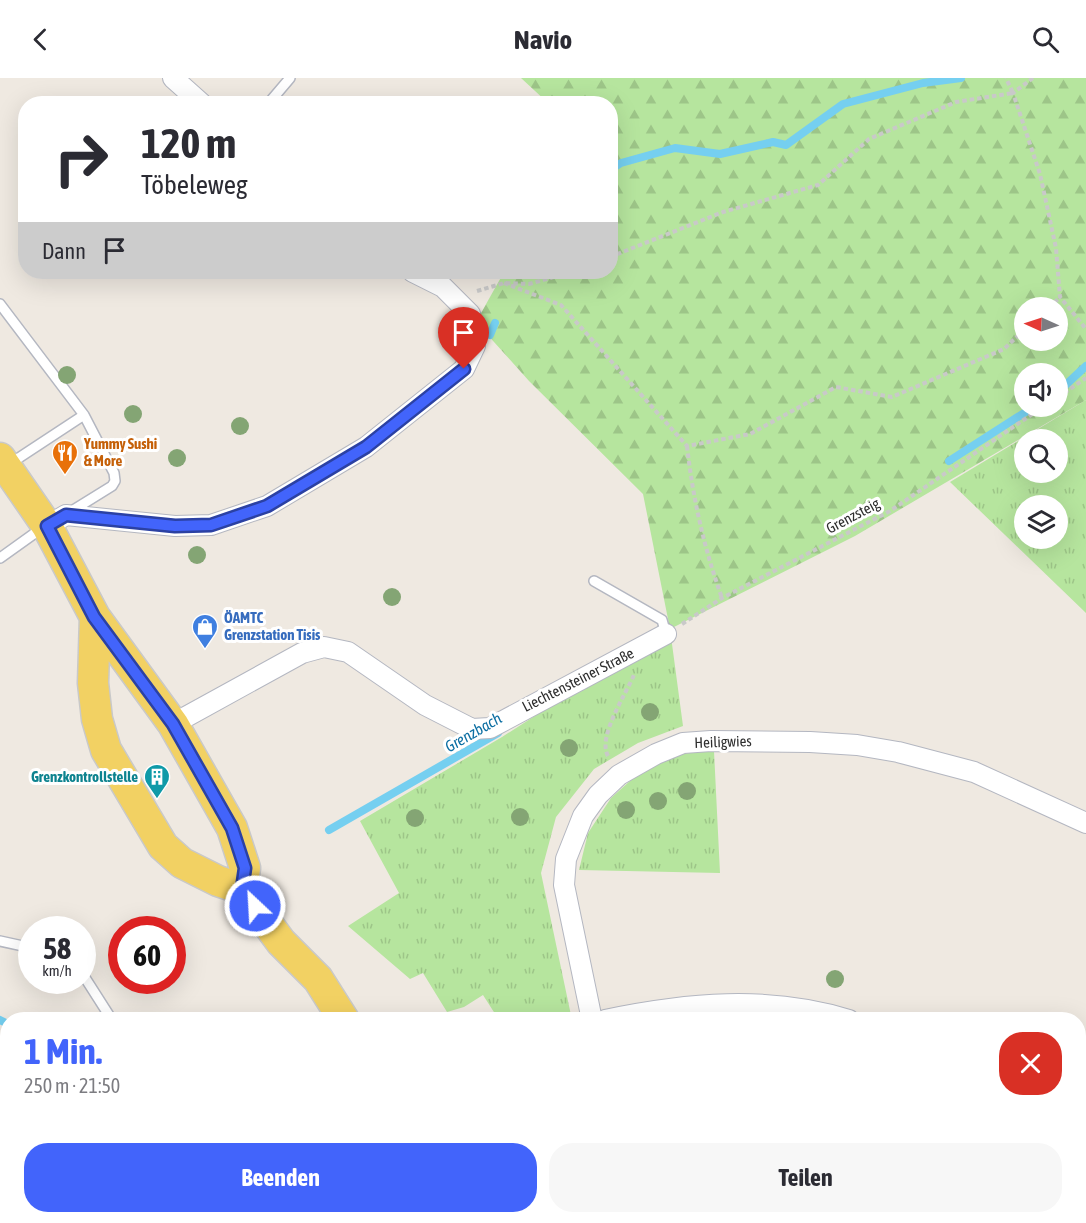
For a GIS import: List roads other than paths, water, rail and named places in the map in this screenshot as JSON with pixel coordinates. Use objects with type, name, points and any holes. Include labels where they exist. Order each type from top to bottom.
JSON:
[{"type":"main road","points":[[3,462],[56,520],[94,617],[173,724],[232,828],[245,868],[242,889]]},
{"type":"main road","points":[[94,617],[93,683],[97,718],[106,750],[163,846],[182,862],[200,872],[242,889],[281,942],[318,979],[339,1012]]},
{"type":"street","points":[[173,78],[193,96]]},
{"type":"street","points":[[56,520],[175,526],[211,525],[267,506],[366,447],[464,369],[476,346],[470,314],[456,297],[425,279]]},
{"type":"street","name":"Liechtensteiner Straße","points":[[173,724],[302,653],[324,647],[348,652],[425,705],[472,729],[490,728],[666,634]]},
{"type":"street","name":"Heiligwies","points":[[590,1012],[564,885],[566,860],[583,816],[598,795],[619,775],[656,754],[683,743],[810,741],[857,745],[898,752],[974,772],[1086,823]]},
{"type":"street","points":[[648,1012],[681,1006],[737,1004],[807,1009],[818,1012]]},
{"type":"lane","points":[[275,96],[290,78]]},
{"type":"lane","points":[[0,304],[84,415],[115,481],[108,490],[56,520],[0,558]]},
{"type":"lane","points":[[3,462],[84,415]]},
{"type":"lane","points":[[594,581],[662,620],[666,634]]},
{"type":"lane","points":[[0,941],[18,945]]},
{"type":"lane","points":[[95,994],[107,1012]]},
{"type":"waterway","points":[[618,165],[675,148],[720,154],[773,142],[786,145],[843,104],[923,83],[961,78]]},
{"type":"waterway","points":[[490,335],[495,323]]},
{"type":"waterway","name":"Grenzbach","points":[[1068,383],[1086,366]]},
{"type":"waterway","name":"Grenzbach","points":[[949,461],[1018,417]]},
{"type":"waterway","name":"Grenzbach","points":[[329,830],[498,733]]},
{"type":"place","name":"Yummy Sushi & More","points":[[65,476]]},
{"type":"place","name":"ÖAMTC Grenzstation Tisis","points":[[205,650]]},
{"type":"place","name":"Grenzkontrollstelle","points":[[157,800]]}]
